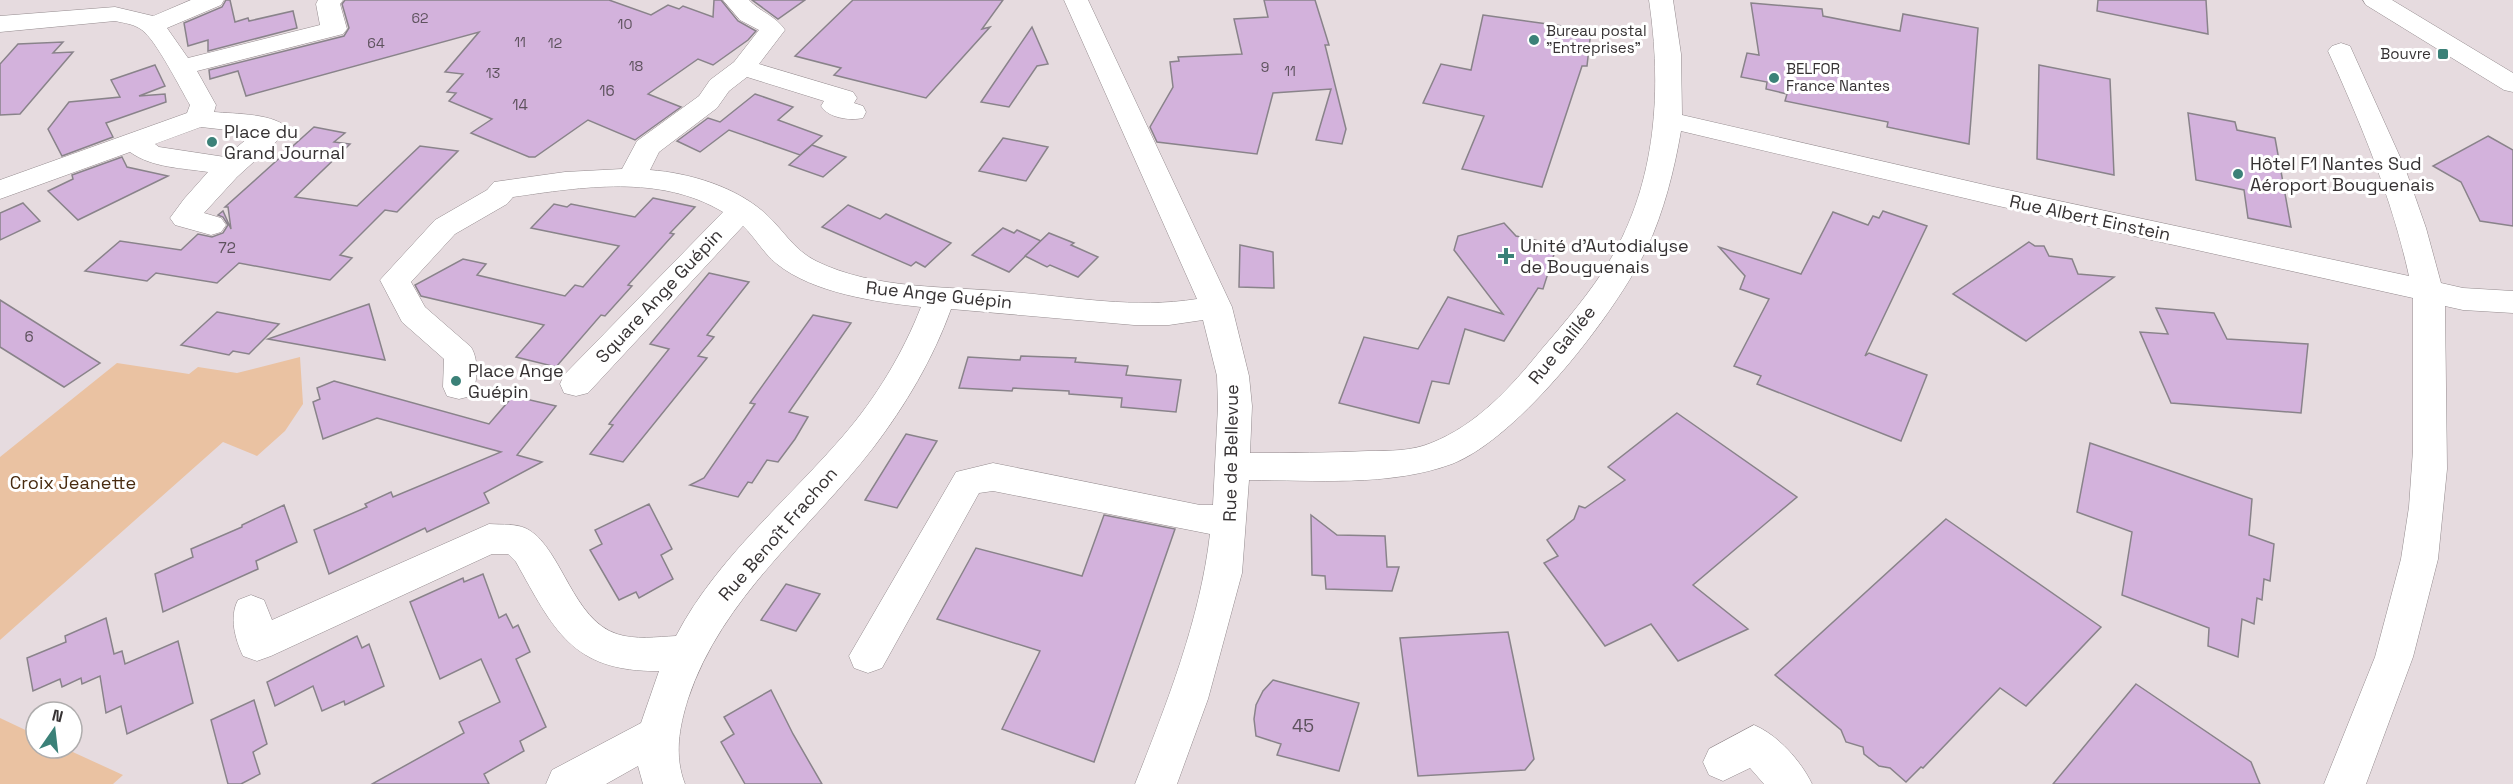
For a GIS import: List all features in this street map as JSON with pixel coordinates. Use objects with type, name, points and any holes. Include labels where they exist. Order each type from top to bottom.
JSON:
[{"type":"street","points":[[152,25],[212,0]]},
{"type":"street","points":[[183,68],[334,29],[328,4],[331,0]]},
{"type":"street","points":[[632,178],[647,147],[708,102],[719,86],[743,68],[772,30],[769,25],[749,15],[735,0]]},
{"type":"street","name":"Rue de Bellevue","points":[[1076,0],[1216,307],[1233,376],[1230,520],[1224,573],[1188,699],[1156,784]]},
{"type":"street","name":"Rue Galilée","points":[[1232,466],[1322,467],[1398,463],[1440,454],[1477,435],[1536,378],[1569,339],[1619,270],[1641,228],[1658,179],[1670,120],[1668,45],[1661,0]]},
{"type":"street","points":[[2375,0],[2513,84]]},
{"type":"street","points":[[0,24],[116,14],[129,15],[152,25],[183,68],[203,105],[199,118]]},
{"type":"street","points":[[2341,51],[2373,120],[2389,162],[2427,291],[2430,435],[2425,524],[2411,599],[2375,714],[2345,784]]},
{"type":"street","points":[[743,68],[844,98],[834,106],[853,112]]},
{"type":"street","points":[[0,190],[199,118],[266,126],[275,130],[230,167],[195,203],[185,218],[211,225]]},
{"type":"street","name":"Rue Albert Einstein","points":[[1670,120],[1994,196],[2463,299],[2513,302]]},
{"type":"street","points":[[134,142],[151,154],[230,167]]},
{"type":"street","name":"Rue Ange Guépin","points":[[459,387],[460,355],[413,314],[395,280],[445,227],[497,197],[504,189],[575,179],[632,178],[691,186],[713,193],[745,212],[766,230],[777,247],[815,273],[852,285],[940,297],[1155,315],[1216,307]]},
{"type":"street","name":"Square Ange Guépin","points":[[576,384],[731,220],[745,212]]},
{"type":"street","name":"Rue Benoît Frachon","points":[[664,784],[658,771],[657,735],[668,696],[699,631],[741,572],[865,434],[898,384],[930,326],[940,297]]},
{"type":"street","points":[[868,656],[968,482],[993,477],[1200,519],[1230,520]]},
{"type":"street","points":[[251,611],[257,644],[489,539],[516,540],[529,551],[582,635],[609,649],[635,653],[688,653]]},
{"type":"street","points":[[567,784],[657,735]]},
{"type":"street","points":[[1723,762],[1754,744],[1791,784]]},
{"type":"green space","name":"Croix Jeanette","points":[[300,357],[303,404],[285,431],[257,456],[223,442],[0,640],[0,457],[117,363],[189,374],[198,367],[237,373]]},
{"type":"green space","points":[[0,718],[24,729],[24,760],[84,760],[84,757],[123,775],[113,784],[0,784]]},
{"type":"building","points":[[226,0],[230,0],[235,22],[293,11],[297,28],[208,51],[208,40],[188,46],[184,23],[222,7]]},
{"type":"building","points":[[345,0],[609,0],[651,15],[668,5],[679,9],[683,6],[713,17],[714,0],[721,0],[738,21],[756,31],[748,40],[713,65],[698,59],[648,94],[681,107],[635,140],[588,120],[535,157],[529,157],[471,133],[492,119],[449,101],[456,93],[447,92],[463,74],[445,72],[479,32],[246,96],[238,71],[210,79],[209,70],[344,36],[349,28],[342,4]]},
{"type":"building","points":[[752,0],[805,0],[778,19]]},
{"type":"building","points":[[853,0],[1003,0],[982,29],[990,27],[926,98],[834,75],[841,68],[795,56]]},
{"type":"building","points":[[1264,0],[1315,0],[1329,45],[1325,45],[1346,129],[1342,144],[1316,140],[1331,89],[1273,93],[1257,154],[1157,142],[1150,127],[1173,87],[1170,62],[1179,61],[1178,57],[1242,54],[1234,19],[1268,17]]},
{"type":"building","points":[[2098,0],[2206,0],[2208,34],[2097,11]]},
{"type":"building","points":[[1751,3],[1822,9],[1823,16],[1900,31],[1903,14],[1978,28],[1969,144],[1887,127],[1888,122],[1785,101],[1787,94],[1766,89],[1767,82],[1741,77],[1747,53],[1759,55]]},
{"type":"building","points":[[1483,15],[1591,30],[1587,66],[1582,66],[1542,187],[1462,169],[1484,116],[1423,103],[1441,64],[1471,70]]},
{"type":"building","points":[[1032,27],[1048,64],[1037,66],[1009,107],[981,102]]},
{"type":"building","points":[[63,42],[53,53],[73,52],[20,114],[0,115],[0,64],[18,44]]},
{"type":"building","points":[[155,65],[165,86],[139,96],[165,94],[166,102],[106,123],[113,137],[62,156],[48,129],[69,102],[120,97],[111,80]]},
{"type":"building","points":[[2039,65],[2110,79],[2114,175],[2037,159]]},
{"type":"building","points":[[755,94],[793,107],[778,120],[822,136],[800,155],[729,130],[700,152],[677,141],[708,118],[720,122]]},
{"type":"building","name":"Hôtel F1 Nantes Sud Aéroport Bouguenais","points":[[2188,113],[2235,122],[2237,130],[2275,138],[2291,227],[2248,218],[2244,190],[2196,180]]},
{"type":"building","points":[[314,127],[345,133],[334,142],[350,144],[295,197],[357,206],[420,146],[458,151],[397,212],[385,210],[340,255],[352,258],[330,280],[239,263],[217,283],[156,273],[147,281],[85,271],[120,241],[181,250],[198,234],[212,237],[223,233],[228,225],[223,217],[218,215],[223,211],[231,229],[228,207],[225,207]]},
{"type":"building","points":[[2488,136],[2513,150],[2513,226],[2480,221],[2461,182],[2433,166]]},
{"type":"building","points":[[1003,138],[1048,147],[1026,181],[979,171]]},
{"type":"building","points":[[812,145],[846,157],[823,177],[789,165]]},
{"type":"building","points":[[122,157],[127,167],[168,176],[78,220],[48,191],[73,179],[72,175]]},
{"type":"building","points":[[653,198],[695,207],[670,233],[674,234],[628,285],[632,286],[605,316],[601,315],[556,367],[516,357],[544,325],[421,296],[415,285],[463,259],[486,264],[477,275],[565,296],[575,285],[583,287],[619,246],[531,228],[554,204],[567,207],[571,204],[635,217]]},
{"type":"building","points":[[23,203],[40,221],[0,240],[0,213]]},
{"type":"building","points":[[848,205],[880,219],[886,214],[951,243],[925,267],[916,262],[911,266],[822,227]]},
{"type":"building","points":[[1883,211],[1927,226],[1865,356],[1869,353],[1927,375],[1901,441],[1757,384],[1761,376],[1734,366],[1769,299],[1740,289],[1745,276],[1719,247],[1801,274],[1833,212],[1868,225],[1873,216],[1879,218]]},
{"type":"building","points":[[1504,223],[1516,236],[1557,245],[1543,289],[1538,288],[1504,341],[1465,329],[1449,384],[1432,381],[1419,423],[1339,403],[1364,337],[1418,349],[1448,297],[1503,314],[1454,250],[1458,236]]},
{"type":"building","points":[[1003,228],[1014,233],[1017,230],[1041,241],[1009,272],[972,255]]},
{"type":"building","points":[[1049,233],[1074,243],[1071,245],[1098,257],[1078,277],[1050,265],[1047,267],[1025,256]]},
{"type":"building","points":[[2029,242],[2035,246],[2044,246],[2049,256],[2072,259],[2078,274],[2114,277],[2026,341],[1953,294]]},
{"type":"building","points":[[1240,245],[1273,252],[1274,288],[1239,287]]},
{"type":"building","points":[[709,273],[749,282],[707,335],[714,337],[698,356],[707,358],[623,462],[590,454],[613,425],[609,424],[669,349],[650,344]]},
{"type":"building","points":[[0,300],[100,363],[64,387],[0,347]]},
{"type":"building","points":[[369,304],[385,360],[268,339]]},
{"type":"building","points":[[2156,308],[2214,313],[2227,339],[2308,344],[2301,413],[2171,403],[2140,332],[2168,334]]},
{"type":"building","points":[[217,312],[279,324],[249,354],[233,351],[229,355],[181,345]]},
{"type":"building","points":[[813,315],[851,323],[789,412],[808,417],[795,439],[778,462],[767,460],[752,483],[748,482],[738,497],[690,485],[704,478],[755,404],[750,403]]},
{"type":"building","points":[[1021,356],[1076,358],[1075,362],[1128,366],[1126,375],[1181,380],[1176,412],[1121,407],[1122,398],[1069,394],[1069,391],[959,388],[968,357],[1020,360]]},
{"type":"building","points":[[334,381],[489,424],[513,396],[556,406],[517,455],[542,462],[484,493],[489,503],[427,532],[425,528],[329,574],[314,530],[367,507],[365,504],[391,492],[393,497],[501,452],[377,418],[323,439],[313,402],[320,399],[317,388]]},
{"type":"building","points":[[1677,413],[1797,497],[1693,585],[1748,629],[1678,661],[1651,624],[1605,646],[1544,563],[1558,556],[1547,540],[1574,519],[1579,506],[1585,508],[1625,480],[1608,467]]},
{"type":"building","points":[[906,434],[937,441],[897,508],[865,500]]},
{"type":"building","points":[[2090,443],[2252,499],[2249,535],[2274,544],[2270,581],[2264,579],[2262,600],[2257,598],[2254,624],[2242,619],[2238,657],[2208,646],[2209,628],[2122,595],[2132,532],[2077,512]]},
{"type":"building","points":[[649,504],[672,549],[661,555],[673,579],[639,598],[636,592],[619,600],[590,550],[602,544],[595,530]]},
{"type":"building","points":[[284,505],[297,542],[256,561],[258,569],[163,612],[155,574],[193,557],[191,549],[242,527]]},
{"type":"building","points":[[1104,515],[1175,529],[1094,762],[1002,729],[1040,651],[937,619],[976,548],[1082,576]]},
{"type":"building","points":[[1311,515],[1337,535],[1385,536],[1387,567],[1399,567],[1392,591],[1326,589],[1325,576],[1312,575]]},
{"type":"building","points":[[1946,519],[2101,627],[2026,706],[2000,688],[1923,768],[1921,767],[1906,782],[1890,768],[1879,766],[1864,754],[1863,747],[1846,742],[1841,730],[1775,675]]},
{"type":"building","points":[[483,574],[499,618],[506,614],[513,628],[518,625],[530,652],[516,659],[546,727],[520,741],[524,751],[484,774],[489,784],[372,784],[464,733],[459,722],[500,702],[481,659],[440,679],[410,602],[463,578],[464,582]]},
{"type":"building","points":[[786,584],[820,594],[796,631],[761,620]]},
{"type":"building","points":[[106,618],[114,654],[122,651],[125,664],[178,641],[193,703],[127,734],[121,706],[106,713],[100,676],[82,684],[81,678],[62,687],[60,679],[33,691],[27,658],[66,642],[65,636]]},
{"type":"building","points":[[1508,632],[1534,759],[1525,770],[1418,776],[1400,638]]},
{"type":"building","points":[[357,636],[362,648],[369,644],[384,686],[345,705],[344,701],[322,711],[313,686],[275,706],[267,682]]},
{"type":"building","points":[[1273,680],[1359,703],[1339,771],[1277,755],[1281,744],[1256,736],[1254,719],[1256,705],[1263,691]]},
{"type":"building","points":[[2136,684],[2251,762],[2260,784],[2053,784]]},
{"type":"building","points":[[771,690],[822,784],[745,784],[721,742],[734,734],[724,717]]},
{"type":"building","points":[[254,700],[267,744],[253,752],[260,774],[241,784],[228,784],[211,720]]},
{"type":"place","name":"Bureau postal \"Entreprises\"","points":[[1534,40]]},
{"type":"place","name":"Bouvre","points":[[2443,54]]},
{"type":"place","name":"BELFOR France Nantes","points":[[1774,78]]},
{"type":"place","name":"Place du Grand Journal","points":[[212,142]]},
{"type":"place","name":"Hôtel F1 Nantes Sud Aéroport Bouguenais","points":[[2238,174]]},
{"type":"place","name":"Unité d'Autodialyse de Bouguenais","points":[[1506,256]]},
{"type":"place","name":"Place Ange Guépin","points":[[456,381]]}]
